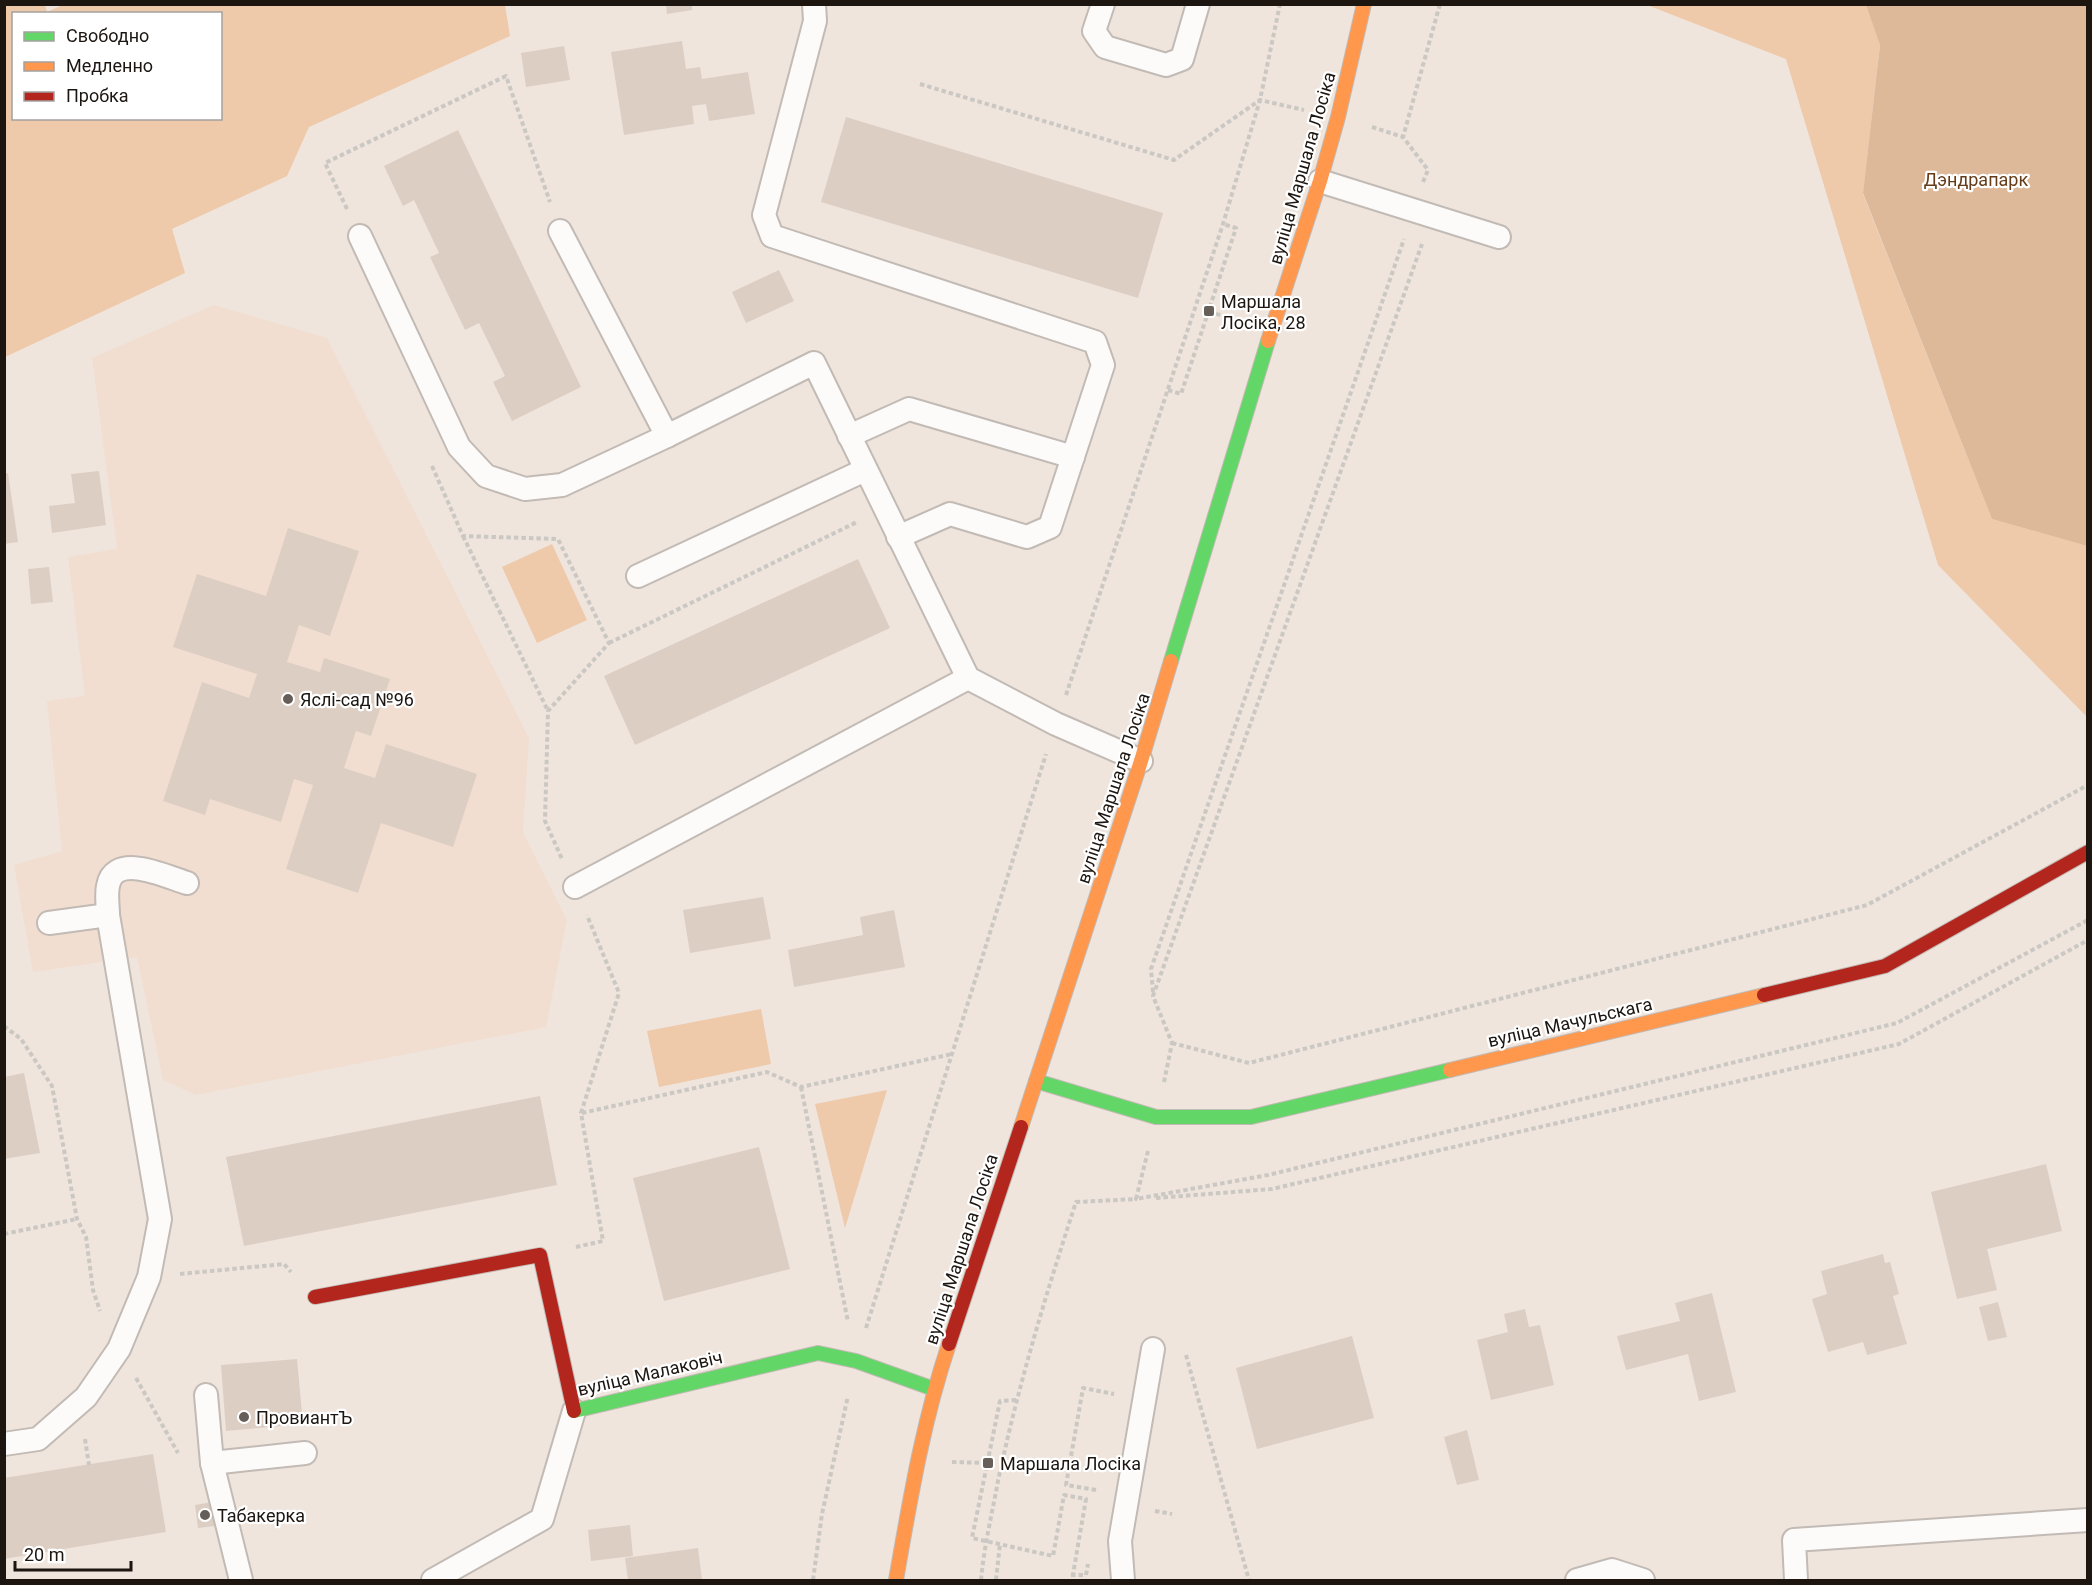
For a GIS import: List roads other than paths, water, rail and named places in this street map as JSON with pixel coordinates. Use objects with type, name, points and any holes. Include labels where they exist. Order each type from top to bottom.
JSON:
[{"type":"street","name":"вуліца Маршала Лосіка","points":[[896,1581],[916,1461],[934,1389],[1142,761],[1270,333],[1320,181],[1338,117],[1364,4]]},
{"type":"street","name":"вуліца Мачульскага","points":[[1036,1081],[1156,1117],[1251,1117],[1886,966],[2088,852]]},
{"type":"street","name":"вуліца Малаковіч","points":[[315,1297],[540,1255],[574,1411],[818,1353],[856,1361],[934,1389]]},
{"type":"lane","points":[[814,4],[815,21],[764,215],[772,236],[1095,342],[1103,365],[1050,527],[1027,537],[950,514],[898,537]]},
{"type":"lane","points":[[1103,4],[1094,31],[1105,47],[1166,65],[1182,59],[1198,4]]},
{"type":"lane","points":[[1320,181],[1499,237]]},
{"type":"lane","points":[[560,231],[667,436]]},
{"type":"lane","points":[[360,236],[459,447],[486,476],[525,489],[562,485],[814,363],[968,678],[1056,724],[1142,761]]},
{"type":"lane","points":[[849,435],[909,410],[1073,457]]},
{"type":"lane","points":[[638,576],[865,470]]},
{"type":"lane","points":[[575,887],[968,678]]},
{"type":"lane","points":[[4,1444],[38,1439],[87,1396],[119,1349],[148,1277],[160,1219],[108,915],[107,886],[111,875],[124,868],[139,868],[187,883]]},
{"type":"lane","points":[[49,922],[108,915]]},
{"type":"lane","points":[[1123,1581],[1120,1541],[1153,1349]]},
{"type":"lane","points":[[206,1395],[212,1463],[240,1581]]},
{"type":"lane","points":[[433,1581],[542,1519],[574,1411]]},
{"type":"lane","points":[[212,1463],[305,1453]]},
{"type":"lane","points":[[1796,1581],[1794,1540],[2088,1520]]},
{"type":"lane","points":[[1577,1581],[1612,1570],[1643,1581]]},
{"type":"place","name":"Маршала Лосіка, 28","points":[[1209,311]]},
{"type":"place","name":"Яслі-сад №96","points":[[288,699]]},
{"type":"place","name":"ПровиантЪ","points":[[244,1417]]},
{"type":"place","name":"Маршала Лосіка","points":[[988,1463]]},
{"type":"place","name":"Табакерка","points":[[205,1515]]},
{"type":"park label","name":"Дэндрапарк","points":[[1976,179]]}]
